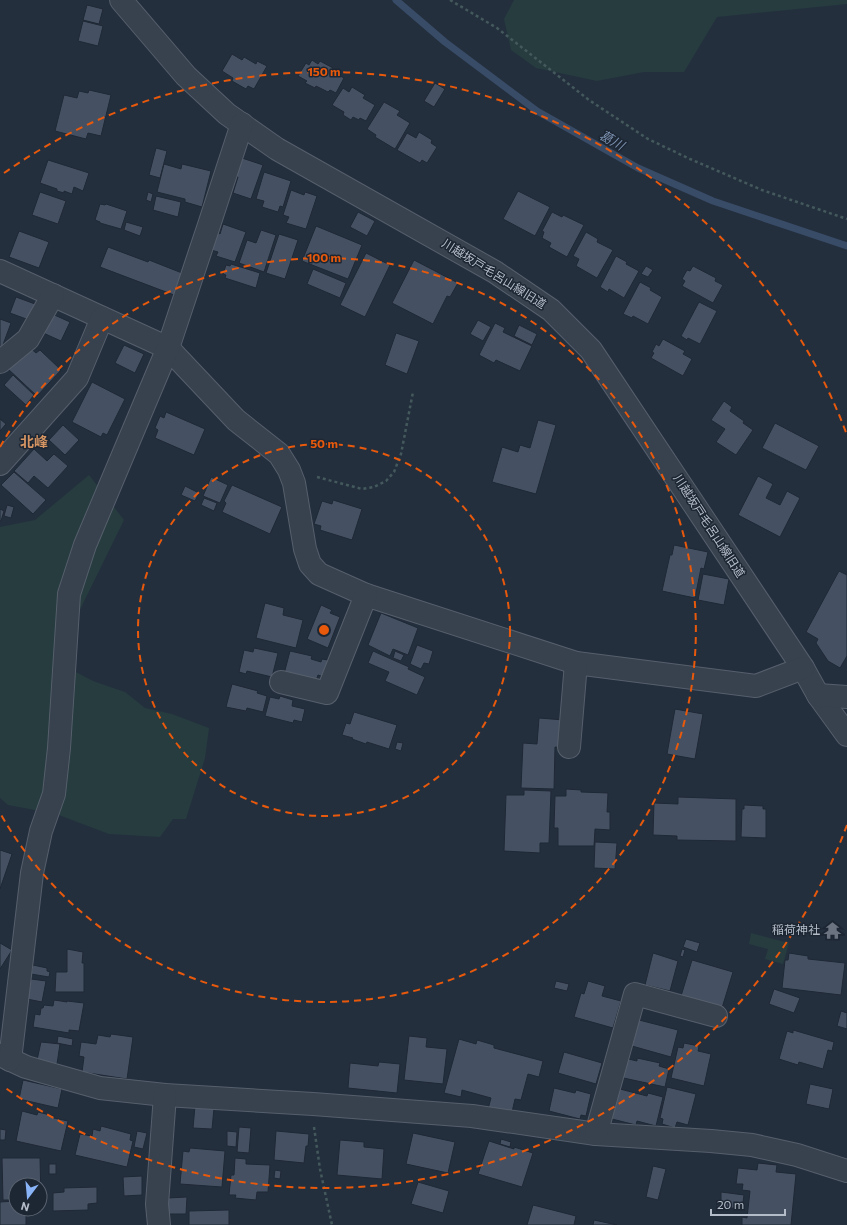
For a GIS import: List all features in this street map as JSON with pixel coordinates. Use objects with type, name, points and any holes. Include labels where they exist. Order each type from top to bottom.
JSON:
[{"type":"street","name":"川越坂戸毛呂山線旧道","points":[[121,0],[186,76],[227,114],[277,149],[494,272],[551,310],[591,350],[802,668],[818,695],[847,735]]},
{"type":"street","points":[[242,124],[168,348],[85,545],[69,594],[59,748],[54,794],[41,831],[32,873],[5,1058],[34,1069],[100,1088],[165,1095],[472,1116],[596,1134],[752,1145],[797,1155],[847,1171]]},
{"type":"street","points":[[0,271],[168,348],[236,420],[279,454],[289,470],[294,483],[305,549],[310,564],[319,574],[366,595],[576,663],[756,686],[802,668]]},
{"type":"street","points":[[0,362],[28,339],[53,295]]},
{"type":"street","points":[[0,464],[77,378],[102,318]]},
{"type":"street","points":[[281,682],[328,694],[366,595]]},
{"type":"street","points":[[569,747],[576,663]]},
{"type":"street","points":[[818,695],[847,697]]},
{"type":"street","points":[[596,1134],[635,994],[716,1016]]},
{"type":"street","points":[[159,1225],[157,1204],[165,1095]]},
{"type":"path","points":[[450,0],[497,28],[589,100],[648,139],[762,190],[847,219]]},
{"type":"path","points":[[289,470],[362,489],[374,487],[386,481],[394,472],[401,454],[413,392]]},
{"type":"path","points":[[313,1104],[315,1138],[332,1225]]},
{"type":"green space","points":[[514,0],[847,0],[847,4],[717,17],[684,72],[644,72],[597,81],[536,68],[511,50],[504,19]]},
{"type":"green space","points":[[89,475],[124,520],[71,628],[74,671],[93,681],[125,692],[145,708],[172,714],[209,728],[205,758],[186,819],[173,819],[160,837],[109,834],[56,814],[8,805],[0,798],[0,527],[35,520]]},
{"type":"green space","points":[[751,933],[789,943],[783,964],[765,959],[768,949],[749,944]]},
{"type":"building","points":[[87,5],[103,9],[99,24],[83,20]]},
{"type":"building","points":[[83,21],[103,26],[98,46],[78,41]]},
{"type":"building","points":[[232,54],[242,60],[244,57],[256,64],[257,61],[267,66],[254,89],[248,86],[246,89],[232,81],[233,78],[222,71]]},
{"type":"building","points":[[312,60],[318,64],[320,61],[333,68],[331,71],[344,78],[336,93],[330,90],[328,92],[316,86],[315,88],[305,83],[307,81],[298,76],[306,63],[309,65]]},
{"type":"building","points":[[435,83],[445,89],[434,107],[424,101]]},
{"type":"building","points":[[352,87],[365,95],[363,98],[375,105],[366,121],[353,117],[351,120],[343,115],[344,112],[332,105],[343,88],[349,92]]},
{"type":"building","points":[[89,90],[111,95],[101,136],[88,133],[86,139],[55,131],[64,95],[77,98],[79,91],[88,93]]},
{"type":"building","points":[[384,102],[400,111],[397,115],[410,123],[395,149],[375,137],[376,135],[367,129]]},
{"type":"building","points":[[419,132],[432,140],[431,143],[437,147],[427,163],[422,160],[420,163],[397,150],[407,133],[416,138]]},
{"type":"building","points":[[156,148],[167,151],[160,178],[149,175]]},
{"type":"building","points":[[239,157],[263,165],[251,199],[233,193],[238,177],[233,176]]},
{"type":"building","points":[[48,160],[89,173],[83,191],[74,187],[72,194],[64,191],[64,193],[40,183]]},
{"type":"building","points":[[164,164],[181,169],[182,164],[211,171],[202,207],[185,202],[185,199],[157,192]]},
{"type":"building","points":[[264,172],[291,181],[283,207],[280,206],[278,212],[262,207],[264,201],[256,199]]},
{"type":"building","points":[[291,190],[304,195],[305,192],[317,196],[306,229],[286,223],[289,217],[283,215]]},
{"type":"building","points":[[518,191],[550,207],[535,236],[503,219]]},
{"type":"building","points":[[40,192],[66,201],[58,224],[32,215]]},
{"type":"building","points":[[148,192],[153,194],[151,202],[146,200]]},
{"type":"building","points":[[156,196],[181,202],[178,217],[153,210]]},
{"type":"building","points":[[100,204],[106,204],[127,211],[121,229],[95,220]]},
{"type":"building","points":[[358,212],[375,221],[367,236],[350,227]]},
{"type":"building","points":[[552,212],[562,217],[563,215],[584,225],[567,257],[549,247],[551,243],[542,238],[544,232],[542,231]]},
{"type":"building","points":[[126,222],[143,227],[140,236],[124,230]]},
{"type":"building","points":[[223,224],[246,232],[235,262],[216,256],[218,252],[211,250],[217,232],[220,234]]},
{"type":"building","points":[[316,226],[362,245],[348,279],[302,261]]},
{"type":"building","points":[[261,230],[276,235],[264,272],[239,263],[247,240],[256,243]]},
{"type":"building","points":[[19,231],[49,242],[39,268],[9,257]]},
{"type":"building","points":[[586,232],[598,239],[597,242],[613,250],[597,278],[576,266],[579,259],[573,256]]},
{"type":"building","points":[[279,234],[298,240],[285,279],[266,273]]},
{"type":"building","points":[[108,247],[148,262],[149,260],[182,273],[174,295],[100,267]]},
{"type":"building","points":[[366,253],[390,265],[365,317],[340,305]]},
{"type":"building","points":[[616,256],[627,262],[626,264],[639,271],[624,298],[609,289],[608,292],[600,287]]},
{"type":"building","points":[[414,260],[458,283],[450,297],[447,296],[433,324],[392,303]]},
{"type":"building","points":[[231,264],[260,273],[256,288],[225,278],[226,275],[223,274],[226,265],[230,266]]},
{"type":"building","points":[[646,266],[653,270],[648,277],[641,274]]},
{"type":"building","points":[[693,266],[716,278],[715,281],[723,285],[713,303],[682,286],[685,281],[682,279],[687,270],[690,271]]},
{"type":"building","points":[[313,269],[346,283],[340,298],[307,284]]},
{"type":"building","points":[[640,282],[651,288],[650,290],[662,297],[648,324],[633,316],[632,318],[623,314]]},
{"type":"building","points":[[16,297],[35,304],[29,320],[10,313]]},
{"type":"building","points":[[699,302],[717,311],[700,344],[688,338],[687,340],[681,336]]},
{"type":"building","points":[[50,313],[70,322],[61,341],[41,332]]},
{"type":"building","points":[[0,319],[11,323],[1,350],[0,350]]},
{"type":"building","points":[[478,320],[491,327],[483,341],[470,334]]},
{"type":"building","points":[[495,323],[505,328],[503,332],[532,346],[520,371],[496,360],[494,363],[479,355]]},
{"type":"building","points":[[519,325],[537,334],[532,345],[514,336]]},
{"type":"building","points":[[396,333],[419,341],[407,374],[385,365]]},
{"type":"building","points":[[663,339],[685,351],[683,354],[692,359],[683,376],[651,358],[656,344],[659,346]]},
{"type":"building","points":[[124,345],[144,354],[135,373],[115,363]]},
{"type":"building","points":[[28,346],[36,353],[40,350],[61,370],[37,396],[7,368]]},
{"type":"building","points":[[13,375],[34,395],[26,405],[4,385]]},
{"type":"building","points":[[92,382],[125,399],[107,435],[103,433],[101,437],[72,422]]},
{"type":"building","points":[[724,401],[732,407],[730,411],[744,421],[743,423],[753,430],[736,455],[716,442],[725,429],[711,420]]},
{"type":"building","points":[[166,412],[205,429],[194,455],[155,438],[158,430],[155,428],[160,416],[164,418]]},
{"type":"building","points":[[0,419],[6,424],[0,431]]},
{"type":"building","points":[[538,420],[556,425],[536,494],[492,482],[502,447],[518,452],[520,445],[530,448]]},
{"type":"building","points":[[775,423],[819,446],[806,470],[762,448]]},
{"type":"building","points":[[63,425],[79,440],[65,455],[49,440]]},
{"type":"building","points":[[34,449],[47,461],[54,454],[68,466],[48,488],[34,476],[28,483],[14,471]]},
{"type":"building","points":[[14,472],[46,500],[33,514],[1,485]]},
{"type":"building","points":[[758,476],[773,484],[766,498],[780,505],[787,491],[800,498],[780,537],[738,515]]},
{"type":"building","points":[[211,477],[228,485],[220,503],[203,496]]},
{"type":"building","points":[[232,485],[282,507],[270,534],[222,512],[226,503],[224,501]]},
{"type":"building","points":[[185,486],[199,493],[195,501],[181,495]]},
{"type":"building","points":[[204,498],[217,503],[214,511],[201,505]]},
{"type":"building","points":[[333,500],[362,509],[352,540],[320,530],[321,526],[314,524],[322,501],[332,504]]},
{"type":"building","points":[[7,505],[14,507],[11,518],[4,516]]},
{"type":"building","points":[[0,509],[4,511],[1,521],[0,521]]},
{"type":"building","points":[[674,545],[708,552],[704,569],[701,568],[695,598],[662,591],[670,555],[672,555]]},
{"type":"building","points":[[839,571],[847,575],[847,656],[840,668],[828,661],[816,643],[818,639],[806,632]]},
{"type":"building","points":[[703,574],[729,579],[724,605],[698,600]]},
{"type":"building","points":[[265,603],[284,608],[283,615],[303,620],[296,648],[256,638]]},
{"type":"building","points":[[321,605],[332,610],[330,613],[340,617],[328,648],[307,639]]},
{"type":"building","points":[[381,613],[418,628],[408,655],[393,649],[390,656],[368,645]]},
{"type":"building","points":[[417,645],[433,651],[429,664],[424,663],[421,669],[410,664]]},
{"type":"building","points":[[254,648],[278,653],[272,677],[247,671],[246,674],[239,672],[244,650],[253,652]]},
{"type":"building","points":[[290,651],[312,656],[311,659],[321,662],[322,659],[328,660],[324,677],[318,675],[316,681],[284,674]]},
{"type":"building","points":[[373,651],[409,667],[408,669],[425,677],[417,695],[385,681],[389,672],[368,663]]},
{"type":"building","points":[[395,651],[404,655],[401,661],[393,658]]},
{"type":"building","points":[[232,684],[258,691],[257,693],[267,696],[263,712],[247,708],[246,711],[226,707]]},
{"type":"building","points":[[280,696],[293,700],[292,706],[305,709],[302,722],[294,720],[293,723],[265,716],[270,697],[279,699]]},
{"type":"building","points":[[675,709],[703,714],[695,759],[667,754]]},
{"type":"building","points":[[354,712],[397,725],[389,749],[367,742],[366,744],[342,735],[346,723],[350,724]]},
{"type":"building","points":[[539,718],[564,720],[563,748],[555,747],[554,789],[521,788],[523,743],[537,744]]},
{"type":"building","points":[[397,742],[403,743],[401,751],[395,749]]},
{"type":"building","points":[[566,789],[581,790],[581,792],[608,793],[607,812],[610,812],[610,830],[595,829],[594,846],[558,846],[558,828],[554,828],[555,796],[566,796]]},
{"type":"building","points":[[524,790],[551,791],[549,843],[540,843],[540,853],[504,851],[506,795],[524,795]]},
{"type":"building","points":[[678,797],[736,799],[736,841],[677,840],[677,836],[653,835],[654,803],[678,804]]},
{"type":"building","points":[[744,805],[763,806],[763,809],[766,809],[766,838],[741,837],[742,809],[744,809]]},
{"type":"building","points":[[595,842],[617,843],[615,869],[594,868]]},
{"type":"building","points":[[0,850],[12,854],[0,889]]},
{"type":"building","points":[[831,924],[839,925],[837,934],[830,933]]},
{"type":"building","points":[[686,939],[700,943],[697,952],[683,947]]},
{"type":"building","points":[[0,943],[12,950],[0,969]]},
{"type":"building","points":[[67,949],[83,952],[82,963],[84,963],[84,992],[55,992],[56,972],[67,972]]},
{"type":"building","points":[[682,949],[685,950],[683,957],[680,956]]},
{"type":"building","points":[[653,953],[678,961],[670,991],[645,985]]},
{"type":"building","points":[[789,953],[808,956],[808,959],[845,963],[841,995],[782,988],[785,960],[788,960]]},
{"type":"building","points":[[692,960],[733,972],[722,1008],[681,996]]},
{"type":"building","points":[[33,965],[47,968],[47,971],[50,972],[49,977],[31,974]]},
{"type":"building","points":[[31,979],[46,981],[42,1002],[27,999]]},
{"type":"building","points":[[556,981],[569,984],[567,991],[554,988]]},
{"type":"building","points":[[588,981],[605,986],[602,996],[621,1001],[613,1028],[574,1017],[581,993],[584,994]]},
{"type":"building","points":[[774,989],[800,998],[794,1013],[769,1004]]},
{"type":"building","points":[[54,1000],[84,1003],[79,1031],[69,1030],[69,1033],[33,1027],[35,1014],[40,1015],[41,1008],[43,1008],[44,1005],[53,1006]]},
{"type":"building","points":[[841,1011],[847,1013],[847,1029],[837,1026]]},
{"type":"building","points":[[639,1020],[678,1030],[671,1057],[632,1046]]},
{"type":"building","points":[[793,1030],[834,1042],[832,1051],[828,1050],[823,1069],[799,1062],[798,1065],[779,1059],[787,1031],[793,1033]]},
{"type":"building","points":[[111,1034],[133,1037],[127,1079],[82,1072],[84,1057],[79,1056],[81,1042],[96,1044],[98,1035],[110,1037]]},
{"type":"building","points":[[58,1036],[73,1039],[72,1046],[57,1043]]},
{"type":"building","points":[[409,1036],[427,1038],[426,1047],[447,1049],[443,1084],[404,1080]]},
{"type":"building","points":[[459,1039],[476,1044],[477,1040],[494,1045],[494,1048],[543,1061],[539,1077],[528,1074],[521,1100],[515,1099],[512,1112],[488,1109],[491,1098],[462,1090],[461,1097],[444,1093]]},
{"type":"building","points":[[41,1042],[60,1044],[57,1064],[37,1060]]},
{"type":"building","points":[[684,1043],[699,1046],[698,1051],[711,1054],[704,1086],[671,1078],[678,1047],[683,1048]]},
{"type":"building","points":[[564,1052],[602,1063],[596,1084],[558,1073]]},
{"type":"building","points":[[624,1058],[637,1061],[637,1058],[660,1063],[659,1066],[669,1069],[665,1087],[619,1077]]},
{"type":"building","points":[[379,1062],[400,1064],[397,1093],[348,1088],[350,1063],[378,1066]]},
{"type":"building","points":[[23,1080],[62,1089],[58,1108],[19,1099]]},
{"type":"building","points":[[810,1084],[833,1089],[829,1109],[806,1104]]},
{"type":"building","points":[[667,1087],[696,1094],[688,1125],[677,1122],[675,1128],[662,1124],[663,1119],[660,1118]]},
{"type":"building","points":[[554,1088],[575,1093],[576,1090],[591,1094],[586,1116],[581,1115],[580,1119],[549,1111]]},
{"type":"building","points":[[616,1088],[647,1096],[648,1093],[663,1097],[656,1126],[637,1121],[636,1125],[608,1118]]},
{"type":"building","points":[[195,1106],[214,1108],[212,1129],[193,1128]]},
{"type":"building","points":[[22,1111],[37,1115],[38,1112],[68,1121],[61,1151],[16,1141]]},
{"type":"building","points":[[101,1126],[131,1134],[130,1140],[133,1141],[127,1167],[75,1155],[80,1134],[92,1136],[93,1129],[100,1131]]},
{"type":"building","points":[[239,1127],[251,1128],[249,1153],[237,1152]]},
{"type":"building","points":[[0,1129],[6,1130],[5,1140],[0,1140]]},
{"type":"building","points":[[137,1131],[147,1133],[143,1149],[134,1147]]},
{"type":"building","points":[[227,1131],[237,1132],[236,1147],[227,1146]]},
{"type":"building","points":[[276,1131],[309,1134],[304,1163],[274,1160]]},
{"type":"building","points":[[413,1133],[455,1142],[448,1173],[406,1164]]},
{"type":"building","points":[[501,1139],[511,1142],[510,1147],[500,1144]]},
{"type":"building","points":[[340,1140],[364,1142],[364,1147],[384,1149],[382,1179],[337,1175]]},
{"type":"building","points":[[489,1141],[533,1153],[522,1187],[478,1174]]},
{"type":"building","points":[[190,1148],[225,1151],[222,1187],[180,1184],[183,1151],[189,1152]]},
{"type":"building","points":[[2,1158],[40,1158],[40,1177],[8,1177],[8,1200],[3,1200]]},
{"type":"building","points":[[235,1158],[246,1159],[246,1164],[270,1165],[268,1192],[257,1192],[256,1200],[235,1198],[236,1195],[229,1195],[231,1175],[234,1175]]},
{"type":"building","points":[[758,1163],[777,1165],[776,1172],[796,1174],[791,1225],[742,1225],[742,1217],[747,1218],[750,1191],[742,1190],[743,1184],[736,1184],[738,1168],[757,1170]]},
{"type":"building","points":[[49,1164],[56,1164],[56,1174],[49,1174]]},
{"type":"building","points":[[653,1166],[666,1169],[658,1200],[646,1197]]},
{"type":"building","points":[[275,1170],[281,1171],[280,1179],[274,1178]]},
{"type":"building","points":[[142,1176],[142,1195],[124,1196],[123,1177]]},
{"type":"building","points":[[418,1182],[449,1191],[443,1213],[411,1204]]},
{"type":"building","points":[[97,1187],[97,1203],[88,1204],[88,1210],[53,1211],[53,1193],[64,1192],[64,1188]]},
{"type":"building","points":[[721,1192],[744,1195],[742,1209],[721,1207]]},
{"type":"building","points":[[187,1197],[186,1214],[168,1214],[168,1198]]},
{"type":"building","points":[[0,1202],[8,1202],[8,1217],[26,1217],[26,1225],[0,1225]]},
{"type":"building","points":[[533,1205],[576,1216],[574,1225],[527,1225]]},
{"type":"building","points":[[229,1210],[229,1225],[189,1225],[189,1211]]},
{"type":"building","points":[[594,1220],[617,1225],[593,1225]]},
{"type":"waterway","name":"葛川","points":[[396,0],[445,42],[537,111],[638,168],[713,201],[847,246]]},
{"type":"place","name":"稲荷神社","points":[[833,930]]},
{"type":"district","name":"北峰","points":[[34,442]]}]
